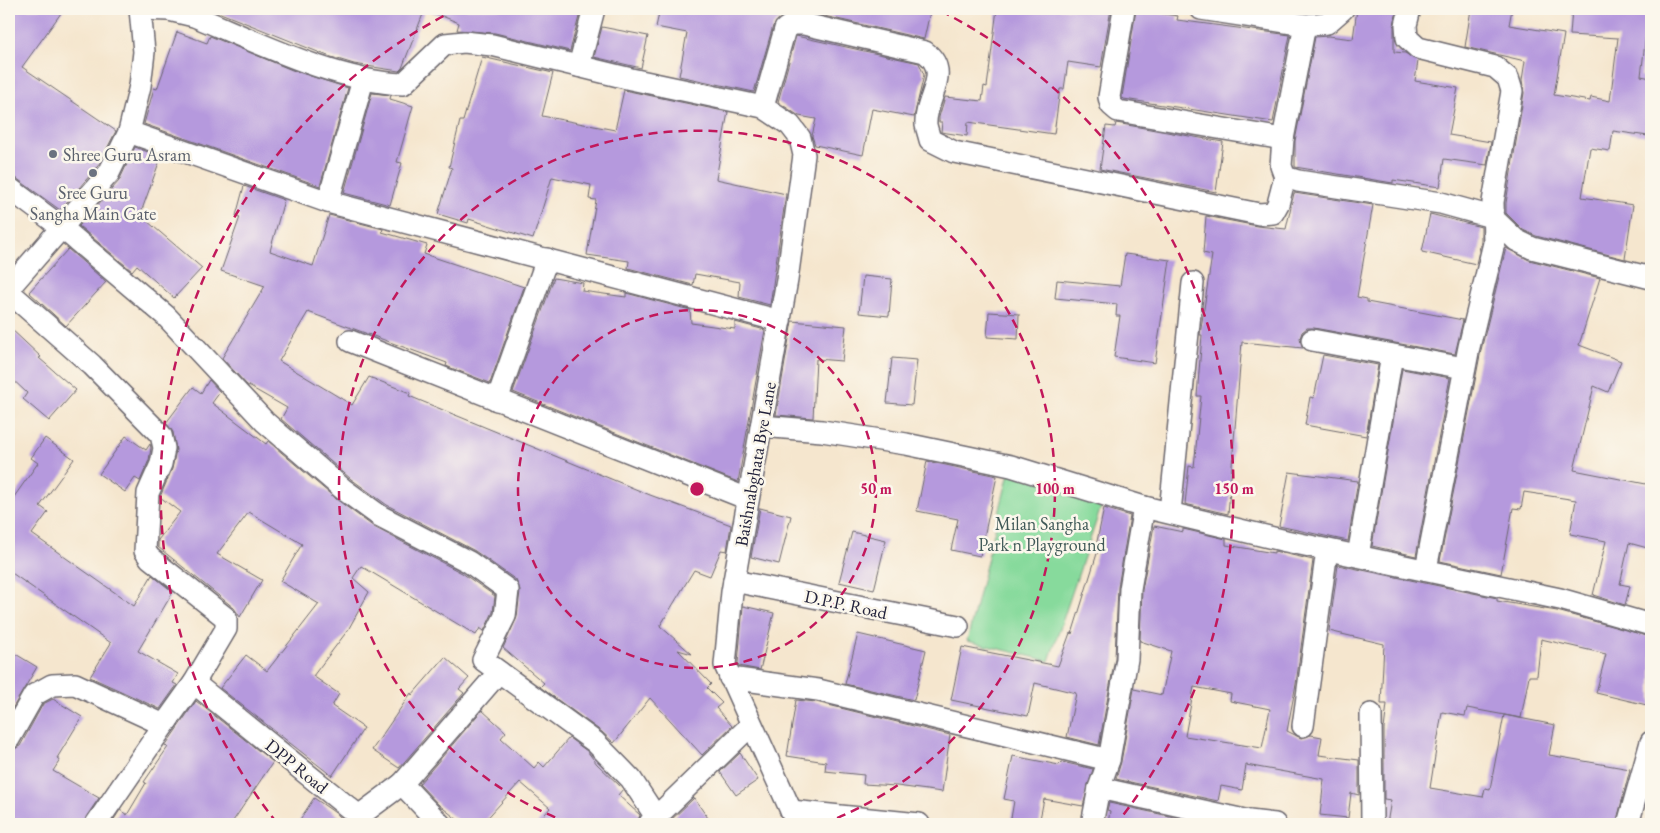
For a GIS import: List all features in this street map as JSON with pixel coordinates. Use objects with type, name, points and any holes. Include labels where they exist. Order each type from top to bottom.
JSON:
[{"type":"street","points":[[9,288],[109,173],[128,132],[144,52],[140,9],[169,10],[194,16],[303,60],[363,80],[402,84],[445,44],[452,42],[492,45],[763,107],[785,29],[792,24],[804,24],[925,52],[934,59],[938,69],[926,123],[930,140],[954,152],[1259,214],[1273,213],[1278,204],[1285,177],[1281,166],[1283,139],[1305,25]]},
{"type":"street","points":[[579,66],[594,9]]},
{"type":"street","points":[[1124,9],[1109,96],[1111,105],[1118,111],[1283,139]]},
{"type":"street","points":[[1201,9],[1305,25],[1327,23],[1343,9]]},
{"type":"street","points":[[1410,9],[1406,25],[1408,38],[1418,48],[1495,67],[1508,78],[1512,91],[1492,217],[1494,243],[1464,368],[1426,569]]},
{"type":"street","points":[[328,202],[363,80]]},
{"type":"street","name":"Baishnabghata Bye Lane","points":[[763,107],[790,125],[800,138],[804,155],[780,321],[734,581],[725,665],[794,817]]},
{"type":"street","points":[[128,132],[328,202],[780,321]]},
{"type":"street","points":[[1285,177],[1298,181],[1418,198],[1492,217],[1516,240],[1532,248],[1651,278]]},
{"type":"street","points":[[9,188],[61,227],[166,316],[265,422],[343,489],[380,516],[469,562],[508,590],[505,616],[483,660],[594,742],[632,779],[652,821],[752,725]]},
{"type":"street","points":[[497,400],[547,259]]},
{"type":"street","points":[[1170,512],[1192,283]]},
{"type":"street","points":[[9,292],[92,365],[161,434],[164,448],[161,464],[148,493],[145,551],[150,558],[226,618],[226,629],[194,683],[96,824]]},
{"type":"street","points":[[350,340],[748,500]]},
{"type":"street","points":[[1312,340],[1464,368]]},
{"type":"street","points":[[1358,556],[1392,355]]},
{"type":"street","points":[[761,426],[822,431],[906,444],[1011,466],[1144,507],[1327,550],[1426,569],[1560,599],[1651,625]]},
{"type":"street","points":[[1092,824],[1099,788],[1109,760],[1127,658],[1130,589],[1144,507]]},
{"type":"street","points":[[1302,726],[1327,550]]},
{"type":"street","name":"D.P.P. Road","points":[[734,581],[958,626]]},
{"type":"street","points":[[440,824],[402,784],[499,672]]},
{"type":"street","points":[[730,678],[818,690],[1109,760]]},
{"type":"street","name":"DPP Road","points":[[194,683],[359,816],[402,784]]},
{"type":"street","points":[[9,739],[34,695],[52,686],[75,684],[164,725],[168,719]]},
{"type":"street","points":[[1371,714],[1372,824]]},
{"type":"street","points":[[1628,824],[1651,742]]},
{"type":"street","points":[[1099,788],[1249,821],[1275,824]]},
{"type":"street","points":[[794,817],[919,824]]},
{"type":"green space","name":"Milan Sangha Park n Playground","points":[[1009,473],[1103,501],[1049,661],[967,641]]},
{"type":"building","name":"Shree Guru Asram","points":[[9,9],[64,9],[22,67],[116,131],[98,166],[60,210],[16,178],[9,176]]},
{"type":"building","points":[[219,9],[425,9],[402,68],[399,71],[354,64],[328,56],[218,12]]},
{"type":"building","points":[[425,9],[581,9],[570,51],[495,33],[457,30],[459,23]]},
{"type":"building","points":[[660,9],[912,9],[930,12],[924,39],[807,12],[785,14],[773,26],[754,92],[679,76],[687,33],[656,27]]},
{"type":"building","points":[[997,9],[1111,9],[1101,67],[1068,62],[1064,89],[1060,89],[1054,134],[968,122],[967,136],[941,132],[942,122],[939,122],[939,117],[945,97],[982,101],[984,86],[987,87]]},
{"type":"building","points":[[1357,9],[1397,9],[1394,26],[1394,52],[1405,53],[1418,61],[1415,81],[1458,88],[1449,135],[1491,142],[1487,165],[1444,159],[1440,187],[1393,180],[1393,183],[1295,167],[1295,141],[1315,37],[1328,36],[1353,39]]},
{"type":"building","points":[[1471,9],[1512,9],[1509,25],[1564,34],[1554,95],[1590,101],[1591,97],[1610,101],[1618,38],[1570,35],[1572,9],[1651,9],[1650,34],[1646,34],[1641,76],[1651,78],[1651,116],[1648,136],[1613,131],[1610,151],[1590,148],[1582,197],[1633,205],[1625,259],[1536,236],[1523,230],[1506,213],[1524,93],[1522,80],[1525,61],[1465,47]]},
{"type":"building","points":[[1136,10],[1178,16],[1177,20],[1290,35],[1273,122],[1124,99],[1122,97]]},
{"type":"building","points":[[602,27],[648,36],[641,68],[594,57]]},
{"type":"building","points":[[177,32],[207,43],[210,36],[292,70],[348,88],[320,186],[144,124],[154,88],[157,89]]},
{"type":"building","points":[[796,36],[919,63],[924,75],[914,117],[872,109],[863,155],[815,145],[812,136],[816,119],[799,116],[778,102]]},
{"type":"building","points":[[482,57],[553,73],[542,116],[615,130],[624,90],[728,112],[716,179],[786,194],[770,305],[739,297],[740,282],[695,274],[693,285],[628,268],[629,261],[587,255],[596,200],[589,199],[591,185],[552,177],[533,239],[469,219],[468,223],[438,214],[452,168],[449,167],[460,121],[463,121]]},
{"type":"building","points":[[372,93],[391,95],[390,99],[413,106],[397,162],[402,163],[390,205],[344,193]]},
{"type":"building","points":[[1116,123],[1223,142],[1216,192],[1100,169],[1106,126],[1115,127]]},
{"type":"building","points":[[135,147],[161,157],[140,215],[202,268],[174,298],[137,265],[132,271],[79,226],[119,181]]},
{"type":"building","points":[[244,186],[284,200],[270,251],[313,266],[329,215],[383,229],[382,232],[427,245],[424,254],[524,287],[490,383],[446,366],[447,363],[308,312],[279,361],[352,405],[369,377],[410,393],[409,396],[650,495],[731,525],[727,551],[721,550],[710,576],[694,570],[660,626],[692,654],[678,650],[711,684],[707,688],[722,703],[716,708],[732,726],[702,755],[650,698],[614,743],[602,732],[540,687],[544,683],[503,648],[517,617],[520,591],[516,580],[475,551],[387,505],[351,479],[281,419],[287,408],[247,385],[222,358],[265,286],[221,271],[240,217],[236,216]]},
{"type":"building","points":[[1294,193],[1373,205],[1357,297],[1367,299],[1367,302],[1463,320],[1455,354],[1314,328],[1307,328],[1302,332],[1300,338],[1303,348],[1242,342],[1228,514],[1185,504],[1189,466],[1194,467],[1201,396],[1197,396],[1202,335],[1200,335],[1212,255],[1203,253],[1206,216],[1257,226],[1286,229]]},
{"type":"building","points":[[1430,214],[1481,227],[1481,242],[1476,264],[1422,252]]},
{"type":"building","points":[[1506,248],[1529,260],[1600,278],[1579,345],[1621,361],[1608,392],[1594,386],[1574,470],[1651,485],[1651,549],[1629,543],[1620,584],[1630,586],[1625,605],[1593,595],[1606,541],[1570,534],[1576,500],[1524,492],[1521,509],[1513,508],[1501,574],[1440,561],[1481,350]]},
{"type":"building","points":[[68,249],[106,282],[66,326],[29,292]]},
{"type":"building","points":[[1125,254],[1170,260],[1155,363],[1114,357],[1120,316],[1116,316],[1117,304],[1055,298],[1057,280],[1120,286]]},
{"type":"building","points":[[863,276],[892,279],[889,316],[859,313]]},
{"type":"building","points":[[554,278],[583,283],[582,291],[626,297],[626,293],[690,310],[691,323],[735,329],[735,322],[765,330],[738,482],[513,392]]},
{"type":"building","points":[[989,312],[1019,314],[1018,339],[987,337]]},
{"type":"building","points":[[792,321],[846,326],[842,361],[816,359],[813,418],[776,415]]},
{"type":"building","points":[[9,327],[41,357],[39,358],[76,390],[49,421],[23,399],[27,393],[9,376]]},
{"type":"building","points":[[1323,355],[1378,365],[1366,436],[1305,425],[1310,397],[1314,398]]},
{"type":"building","points":[[892,358],[917,360],[912,405],[887,403]]},
{"type":"building","points":[[1402,369],[1450,378],[1416,556],[1372,546]]},
{"type":"building","points":[[209,380],[220,392],[212,403],[266,444],[268,441],[336,499],[374,527],[462,573],[495,596],[493,612],[484,631],[480,628],[476,635],[361,566],[353,578],[369,592],[348,630],[313,676],[339,694],[332,706],[364,728],[332,776],[220,688],[246,655],[267,671],[319,604],[280,581],[302,544],[249,512],[217,554],[262,580],[240,617],[234,608],[158,547],[158,540],[180,512],[160,497],[172,469],[176,450],[173,432],[166,423],[193,387],[201,393]]},
{"type":"building","points":[[126,436],[146,450],[150,444],[151,448],[149,460],[140,481],[135,478],[125,492],[99,474]]},
{"type":"building","points":[[45,438],[74,459],[40,506],[48,512],[32,534],[134,606],[152,575],[173,592],[138,651],[178,674],[173,683],[177,685],[160,709],[90,677],[111,643],[9,571],[9,504],[38,463],[31,458]]},
{"type":"building","points":[[927,461],[997,476],[980,556],[951,550],[958,519],[917,511]]},
{"type":"building","points":[[1289,472],[1358,481],[1348,541],[1279,526]]},
{"type":"building","points":[[760,508],[791,516],[779,564],[751,557]]},
{"type":"building","points":[[1104,508],[1130,516],[1118,587],[1115,658],[1099,745],[1067,737],[1076,693],[1035,683],[1028,716],[951,700],[962,647],[1058,666],[1070,633],[1072,634],[1099,547],[1096,546]]},
{"type":"building","points":[[1154,526],[1183,532],[1183,529],[1226,539],[1226,545],[1274,553],[1274,551],[1313,560],[1296,684],[1287,731],[1301,738],[1311,735],[1322,737],[1319,755],[1359,760],[1359,795],[1351,793],[1348,818],[1320,815],[1324,779],[1246,765],[1242,790],[1221,786],[1218,801],[1116,779],[1121,762],[1134,689],[1162,695],[1171,651],[1140,641],[1142,590]],"holes":[[[1194,687],[1231,694],[1230,701],[1270,709],[1262,748],[1185,736]]]},
{"type":"building","points":[[852,532],[886,540],[874,590],[839,582]]},
{"type":"building","points":[[1338,565],[1497,598],[1497,601],[1557,611],[1651,637],[1651,706],[1596,693],[1606,654],[1541,639],[1537,676],[1529,676],[1521,718],[1467,708],[1465,716],[1442,712],[1430,788],[1483,797],[1485,788],[1490,789],[1504,715],[1555,725],[1549,755],[1630,769],[1616,824],[1387,824],[1391,800],[1384,799],[1384,729],[1387,704],[1381,704],[1384,644],[1329,631]]},
{"type":"building","points":[[743,606],[774,613],[760,670],[739,666],[738,663]]},
{"type":"building","points":[[858,634],[926,650],[914,700],[845,684]]},
{"type":"building","points":[[9,650],[37,667],[9,714]]},
{"type":"building","points":[[445,657],[469,678],[459,689],[464,693],[399,768],[372,750],[411,693],[412,695]]},
{"type":"building","points":[[53,699],[82,717],[57,758],[60,760],[53,771],[99,798],[86,817],[84,824],[9,824],[9,751],[20,746],[43,704]]},
{"type":"building","points":[[796,700],[816,702],[950,735],[942,792],[863,784],[864,775],[825,771],[826,762],[787,756]]},
{"type":"building","points":[[196,701],[273,762],[231,824],[111,824],[120,810],[127,815],[146,783],[144,782],[168,747],[165,746]]},
{"type":"building","points":[[482,710],[506,732],[501,738],[534,768],[539,762],[544,767],[569,738],[587,751],[597,764],[623,789],[618,795],[640,815],[637,824],[537,824],[550,808],[520,782],[482,824],[463,824],[439,805],[419,784]]},
{"type":"building","points":[[740,753],[758,780],[736,795],[720,772]]},
{"type":"building","points":[[1013,756],[1059,765],[1062,762],[1093,769],[1083,806],[1044,799],[1039,824],[1010,824],[1014,801],[1004,799]]},
{"type":"building","points":[[1651,787],[1651,809],[1646,807]]},
{"type":"building","points":[[314,798],[334,812],[349,824],[297,824]]},
{"type":"building","points":[[694,798],[712,824],[667,824]]},
{"type":"building","points":[[1109,803],[1206,824],[1108,824],[1110,811],[1107,810]]},
{"type":"place","name":"Shree Guru Asram","points":[[53,154]]},
{"type":"place","name":"Sree Guru Sangha Main Gate","points":[[93,173]]}]
